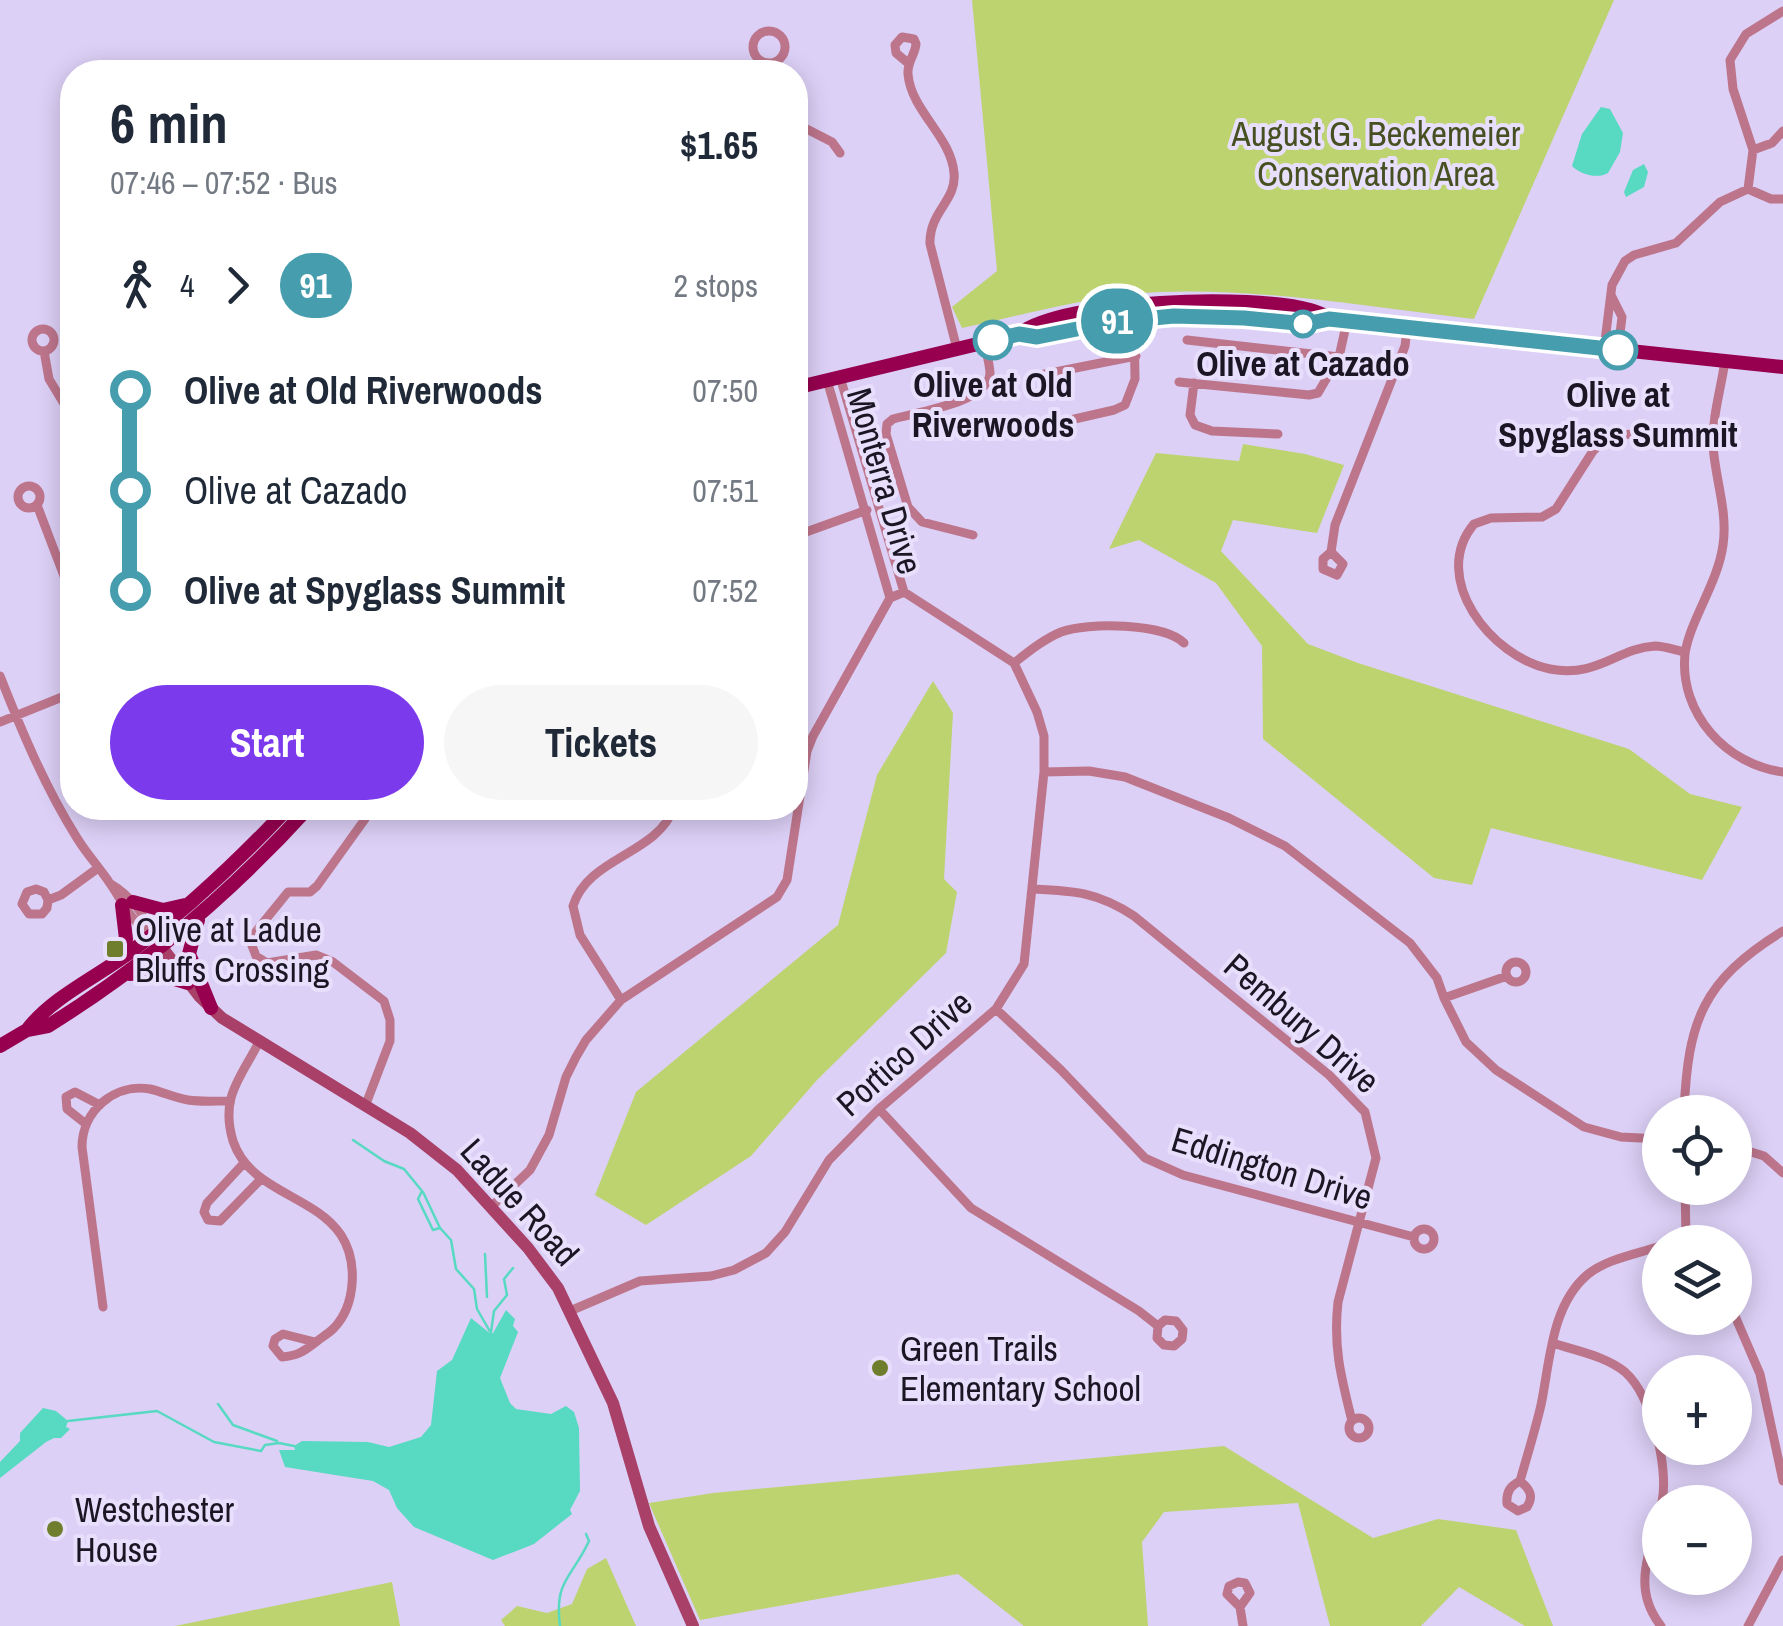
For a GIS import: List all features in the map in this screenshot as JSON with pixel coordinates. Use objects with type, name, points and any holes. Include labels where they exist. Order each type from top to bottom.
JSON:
[{"type":"main road","points":[[808,385],[1019,334],[1037,337],[1133,312],[1306,324],[1329,319],[1783,367]]},
{"type":"main road","points":[[211,1008],[189,954],[195,909],[277,820]]},
{"type":"main road","points":[[0,1046],[27,1030],[39,1014],[120,969],[157,941],[258,861],[297,820]]},
{"type":"main road","points":[[120,969],[127,904],[163,910],[195,909]]},
{"type":"main road","name":"Ladue Road","points":[[157,941],[211,1008],[259,1042],[366,1104],[457,1170],[492,1206],[558,1288],[613,1403],[649,1526],[693,1626]]},
{"type":"main road","points":[[120,969],[151,972],[188,983]]},
{"type":"street","points":[[1748,189],[1753,150],[1733,89],[1730,60],[1746,34],[1783,10]]},
{"type":"street","points":[[908,64],[911,87],[949,155],[955,175],[950,198],[930,228],[930,244],[957,349]]},
{"type":"street","points":[[808,130],[832,142],[840,153]]},
{"type":"street","points":[[1753,150],[1772,143],[1783,131]]},
{"type":"street","points":[[1748,189],[1771,200],[1783,199]]},
{"type":"street","points":[[1611,350],[1622,317],[1611,295],[1614,277],[1625,261],[1676,244],[1720,202],[1748,189]]},
{"type":"street","points":[[1044,426],[1125,404],[1131,395],[1136,356],[1133,312]]},
{"type":"street","points":[[1179,382],[1318,393],[1339,357],[1346,321]]},
{"type":"street","points":[[1331,552],[1335,525],[1405,346],[1407,328]]},
{"type":"street","points":[[1187,340],[1339,357]]},
{"type":"street","points":[[973,535],[922,522],[908,507],[886,434],[887,424],[893,418],[968,398],[984,389],[990,372],[984,342]]},
{"type":"street","points":[[44,350],[49,380],[60,398]]},
{"type":"street","points":[[1040,376],[1136,356]]},
{"type":"street","points":[[1725,361],[1713,443],[1723,544],[1712,586],[1685,652],[1687,681],[1705,726],[1725,750],[1745,762],[1783,772]]},
{"type":"street","name":"Monterra Drive","points":[[833,378],[904,592],[1014,663]]},
{"type":"street","name":"Monterra Drive","points":[[833,378],[890,598]]},
{"type":"street","points":[[1194,383],[1190,415],[1195,426],[1212,431],[1278,434]]},
{"type":"street","points":[[1685,652],[1652,646],[1595,668],[1567,671],[1522,658],[1488,634],[1476,618],[1458,569],[1460,546],[1474,524],[1491,518],[1542,517],[1556,509],[1593,451],[1609,436],[1632,434],[1713,443]]},
{"type":"street","points":[[37,505],[60,565]]},
{"type":"street","points":[[808,531],[878,506]]},
{"type":"street","points":[[808,752],[813,736],[890,598],[904,592]]},
{"type":"street","points":[[1014,663],[1069,630],[1156,630],[1175,634],[1184,644]]},
{"type":"street","name":"Portico Drive","points":[[570,1312],[640,1282],[712,1276],[753,1262],[785,1232],[829,1160],[879,1108],[996,1009],[1024,964],[1044,772],[1044,736],[1014,663]]},
{"type":"street","points":[[0,676],[37,766],[60,807]]},
{"type":"street","points":[[0,722],[60,697]]},
{"type":"street","points":[[1044,772],[1070,770],[1125,777],[1270,838],[1410,943],[1438,978],[1466,1042],[1480,1056],[1563,1116],[1604,1134],[1642,1138]]},
{"type":"street","points":[[67,820],[139,927],[157,941]]},
{"type":"street","points":[[364,820],[317,886],[310,892],[288,892],[251,943],[256,956],[268,963],[308,954],[324,958],[384,1002],[390,1020],[390,1040],[366,1104]]},
{"type":"street","points":[[621,1000],[580,935],[573,906],[587,880],[662,830],[667,820]]},
{"type":"street","points":[[492,1206],[536,1161],[549,1136],[576,1058],[586,1040],[621,1000],[777,898],[787,880],[797,820]]},
{"type":"street","points":[[48,900],[98,868]]},
{"type":"street","name":"Pembury Drive","points":[[1033,889],[1078,891],[1116,904],[1329,1075],[1356,1101],[1370,1122],[1376,1158],[1335,1326],[1335,1353],[1352,1421]]},
{"type":"street","points":[[1685,1095],[1689,1050],[1702,1008],[1734,967],[1755,948],[1783,932]]},
{"type":"street","points":[[1444,998],[1507,976]]},
{"type":"street","name":"Eddington Drive","points":[[996,1009],[1061,1070],[1144,1158],[1183,1175],[1414,1237]]},
{"type":"street","points":[[259,1042],[228,1101],[233,1139],[244,1163],[260,1178],[324,1218],[346,1245],[352,1286],[346,1310],[334,1329],[315,1342]]},
{"type":"street","points":[[103,1307],[82,1148],[86,1124],[100,1104],[115,1094],[140,1088],[189,1100],[228,1101]]},
{"type":"street","points":[[86,1124],[66,1110],[66,1097],[75,1092],[100,1104]]},
{"type":"street","points":[[879,1108],[971,1208],[1158,1326]]},
{"type":"street","points":[[1752,1152],[1782,1170]]},
{"type":"street","points":[[244,1163],[207,1203],[204,1212],[208,1220],[220,1221],[260,1178]]},
{"type":"street","points":[[1520,1481],[1558,1320],[1586,1275],[1602,1265],[1642,1252]]},
{"type":"street","points":[[1743,1335],[1760,1374],[1783,1481]]},
{"type":"street","points":[[1553,1343],[1608,1362],[1626,1373],[1644,1400],[1662,1459],[1664,1485]]},
{"type":"street","points":[[1748,1626],[1783,1560]]},
{"type":"street","points":[[1644,1595],[1661,1626]]},
{"type":"street","points":[[1240,1607],[1242,1626]]},
{"type":"green space","name":"August G. Beckemeier Conservation Area","points":[[972,0],[1614,0],[1474,319],[1277,296],[1159,292],[1085,301],[962,328],[952,307],[997,271]]},
{"type":"green space","points":[[1243,444],[1344,465],[1317,533],[1233,520],[1221,551],[1308,644],[1629,749],[1690,794],[1742,807],[1702,880],[1491,828],[1472,885],[1434,878],[1263,739],[1262,646],[1216,583],[1139,540],[1109,549],[1156,453],[1239,461]]},
{"type":"green space","points":[[933,681],[953,713],[944,879],[957,892],[946,953],[817,1080],[751,1156],[646,1225],[595,1195],[636,1092],[838,925],[877,775]]},
{"type":"green space","points":[[1224,1446],[1373,1538],[1438,1519],[1516,1530],[1553,1626],[1525,1626],[1459,1587],[1421,1626],[1330,1626],[1298,1503],[1164,1512],[1142,1542],[1148,1626],[1024,1626],[958,1574],[700,1620],[649,1503],[713,1493]]},
{"type":"green space","points":[[606,1558],[636,1626],[505,1626],[501,1620],[517,1606],[547,1613],[572,1604],[587,1569]]},
{"type":"green space","points":[[392,1582],[400,1626],[175,1626]]},
{"type":"shaded area","points":[[1601,107],[1610,109],[1623,133],[1620,152],[1608,173],[1595,176],[1572,166],[1582,134]]},
{"type":"shaded area","points":[[1644,164],[1648,172],[1644,187],[1626,197],[1624,192],[1633,170]]},
{"type":"shaded area","points":[[506,1310],[515,1319],[513,1326],[518,1332],[500,1378],[510,1403],[516,1409],[551,1414],[566,1406],[574,1412],[579,1428],[580,1491],[570,1510],[572,1514],[534,1544],[493,1560],[414,1527],[397,1508],[389,1490],[373,1481],[285,1467],[279,1450],[295,1450],[294,1446],[302,1441],[368,1442],[389,1447],[421,1437],[431,1425],[437,1371],[452,1360],[471,1318],[492,1335]]},
{"type":"shaded area","points":[[43,1408],[56,1411],[68,1421],[66,1427],[70,1429],[61,1438],[46,1442],[0,1478],[0,1462]]},
{"type":"waterway","points":[[353,1140],[404,1169],[422,1191],[418,1199],[433,1230],[440,1228],[451,1240],[456,1269],[474,1289],[477,1309],[492,1335]]},
{"type":"waterway","points":[[423,1192],[440,1228]]},
{"type":"waterway","points":[[485,1254],[487,1297]]},
{"type":"waterway","points":[[491,1332],[494,1311],[507,1295],[504,1279],[513,1268]]},
{"type":"waterway","points":[[218,1404],[233,1425],[277,1441]]},
{"type":"waterway","points":[[68,1421],[157,1411],[214,1442],[261,1451],[265,1445],[294,1446]]},
{"type":"waterway","points":[[560,1626],[562,1589],[589,1541],[586,1534]]},
{"type":"bus line","name":"91","points":[[993,340],[1019,334],[1037,337],[1142,318],[1206,316],[1306,324],[1329,319],[1618,350]]},
{"type":"place","name":"Olive at Cazado","points":[[1303,324]]},
{"type":"place","name":"Olive at Old Riverwoods","points":[[993,340]]},
{"type":"place","name":"Olive at Spyglass Summit","points":[[1618,350]]},
{"type":"place","name":"Olive at Ladue Bluffs Crossing","points":[[115,949]]},
{"type":"place","name":"Green Trails Elementary School","points":[[880,1368]]},
{"type":"place","name":"Westchester House","points":[[55,1529]]}]
